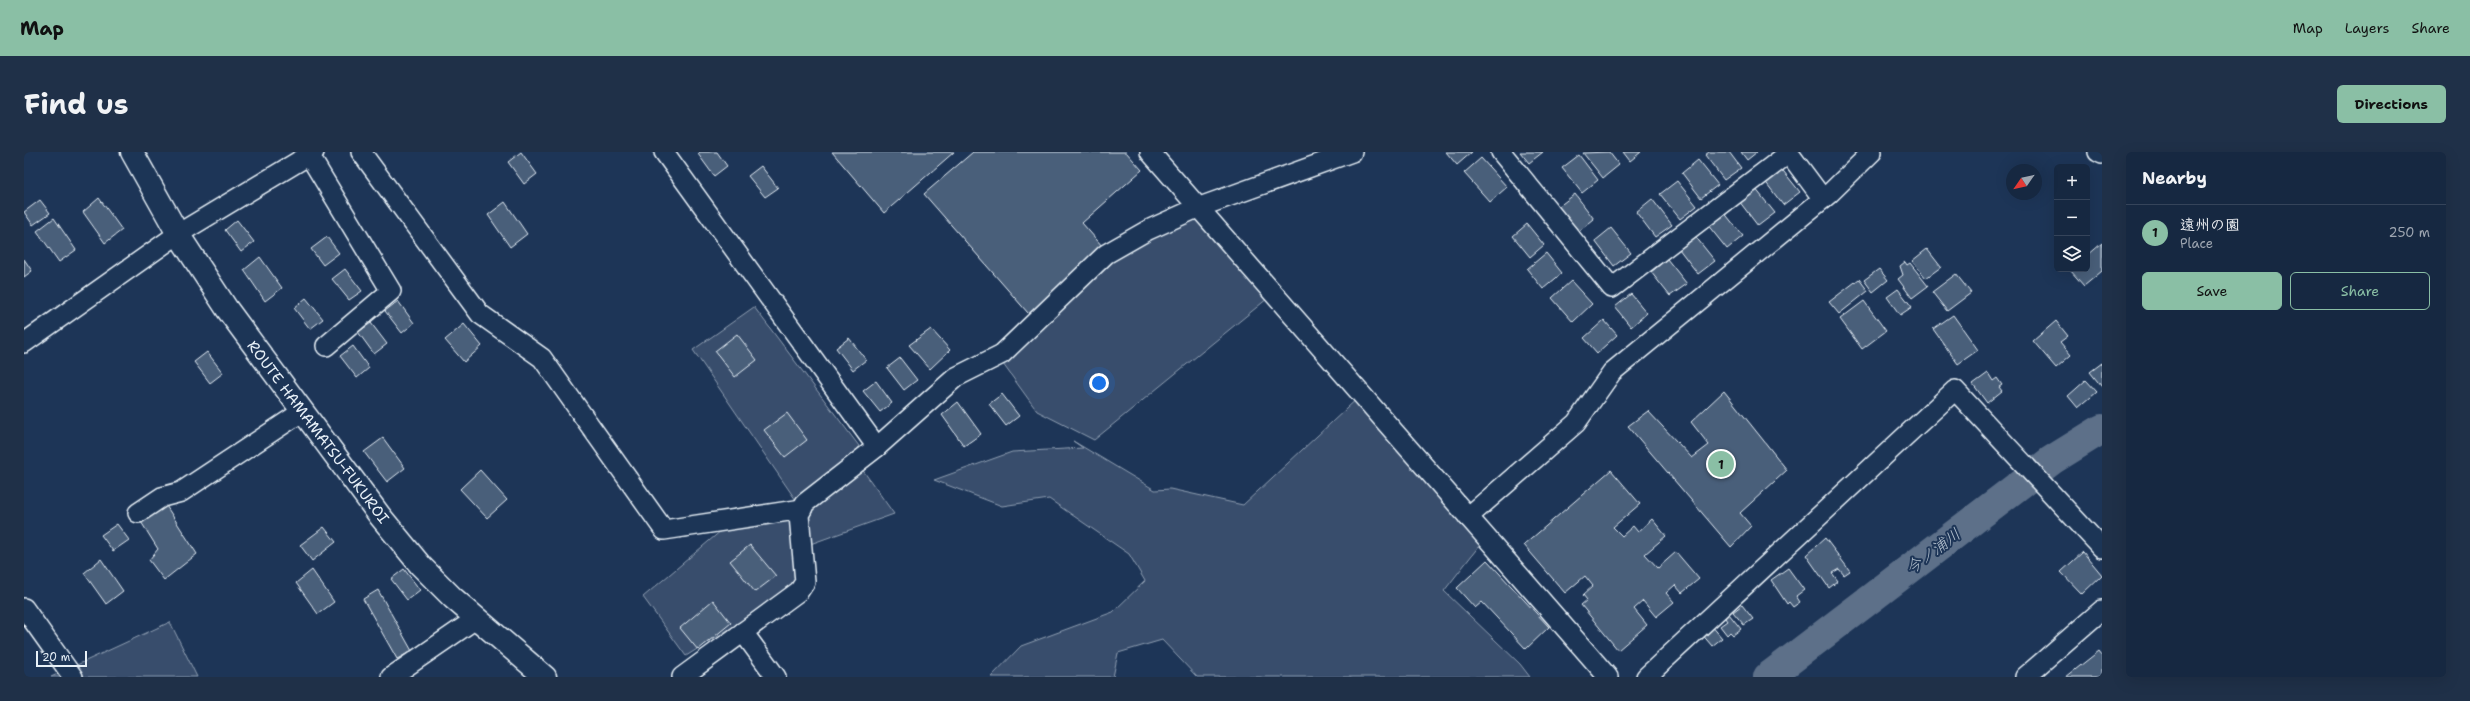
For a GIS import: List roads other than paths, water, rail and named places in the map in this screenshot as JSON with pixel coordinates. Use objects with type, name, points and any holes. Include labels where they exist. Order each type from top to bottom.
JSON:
[{"type":"main road","name":"ROUTE HAMAMATSU-FUKUROI","points":[[132,152],[178,234],[227,309],[380,516],[421,566],[453,598],[545,677]]},
{"type":"street","points":[[361,152],[480,314],[542,358],[664,530],[802,509]]},
{"type":"street","points":[[664,152],[877,447]]},
{"type":"street","points":[[1150,152],[1197,208],[1608,677]]},
{"type":"street","points":[[682,677],[799,591],[805,582],[799,515],[806,503],[877,447],[956,378],[1002,354],[1106,254],[1148,230],[1197,208],[1352,152]]},
{"type":"street","points":[[1501,152],[1612,288],[1789,153],[1823,199]]},
{"type":"street","points":[[1468,517],[1576,423],[1612,372],[1823,199],[1872,152]]},
{"type":"street","points":[[2098,152],[2102,154]]},
{"type":"street","points":[[24,343],[178,234],[312,154],[391,291],[326,346]]},
{"type":"street","points":[[1646,677],[1955,390],[2021,458],[2102,548]]},
{"type":"street","points":[[138,513],[162,497],[181,492],[302,411]]},
{"type":"street","points":[[24,608],[74,677]]},
{"type":"street","points":[[2025,677],[2102,610]]},
{"type":"street","points":[[395,676],[477,618]]},
{"type":"street","points":[[743,632],[776,677]]},
{"type":"waterway","name":"今ノ浦川","points":[[1768,677],[2052,460],[2102,429]]},
{"type":"place","name":"遠州の園","points":[[1721,464]]}]
